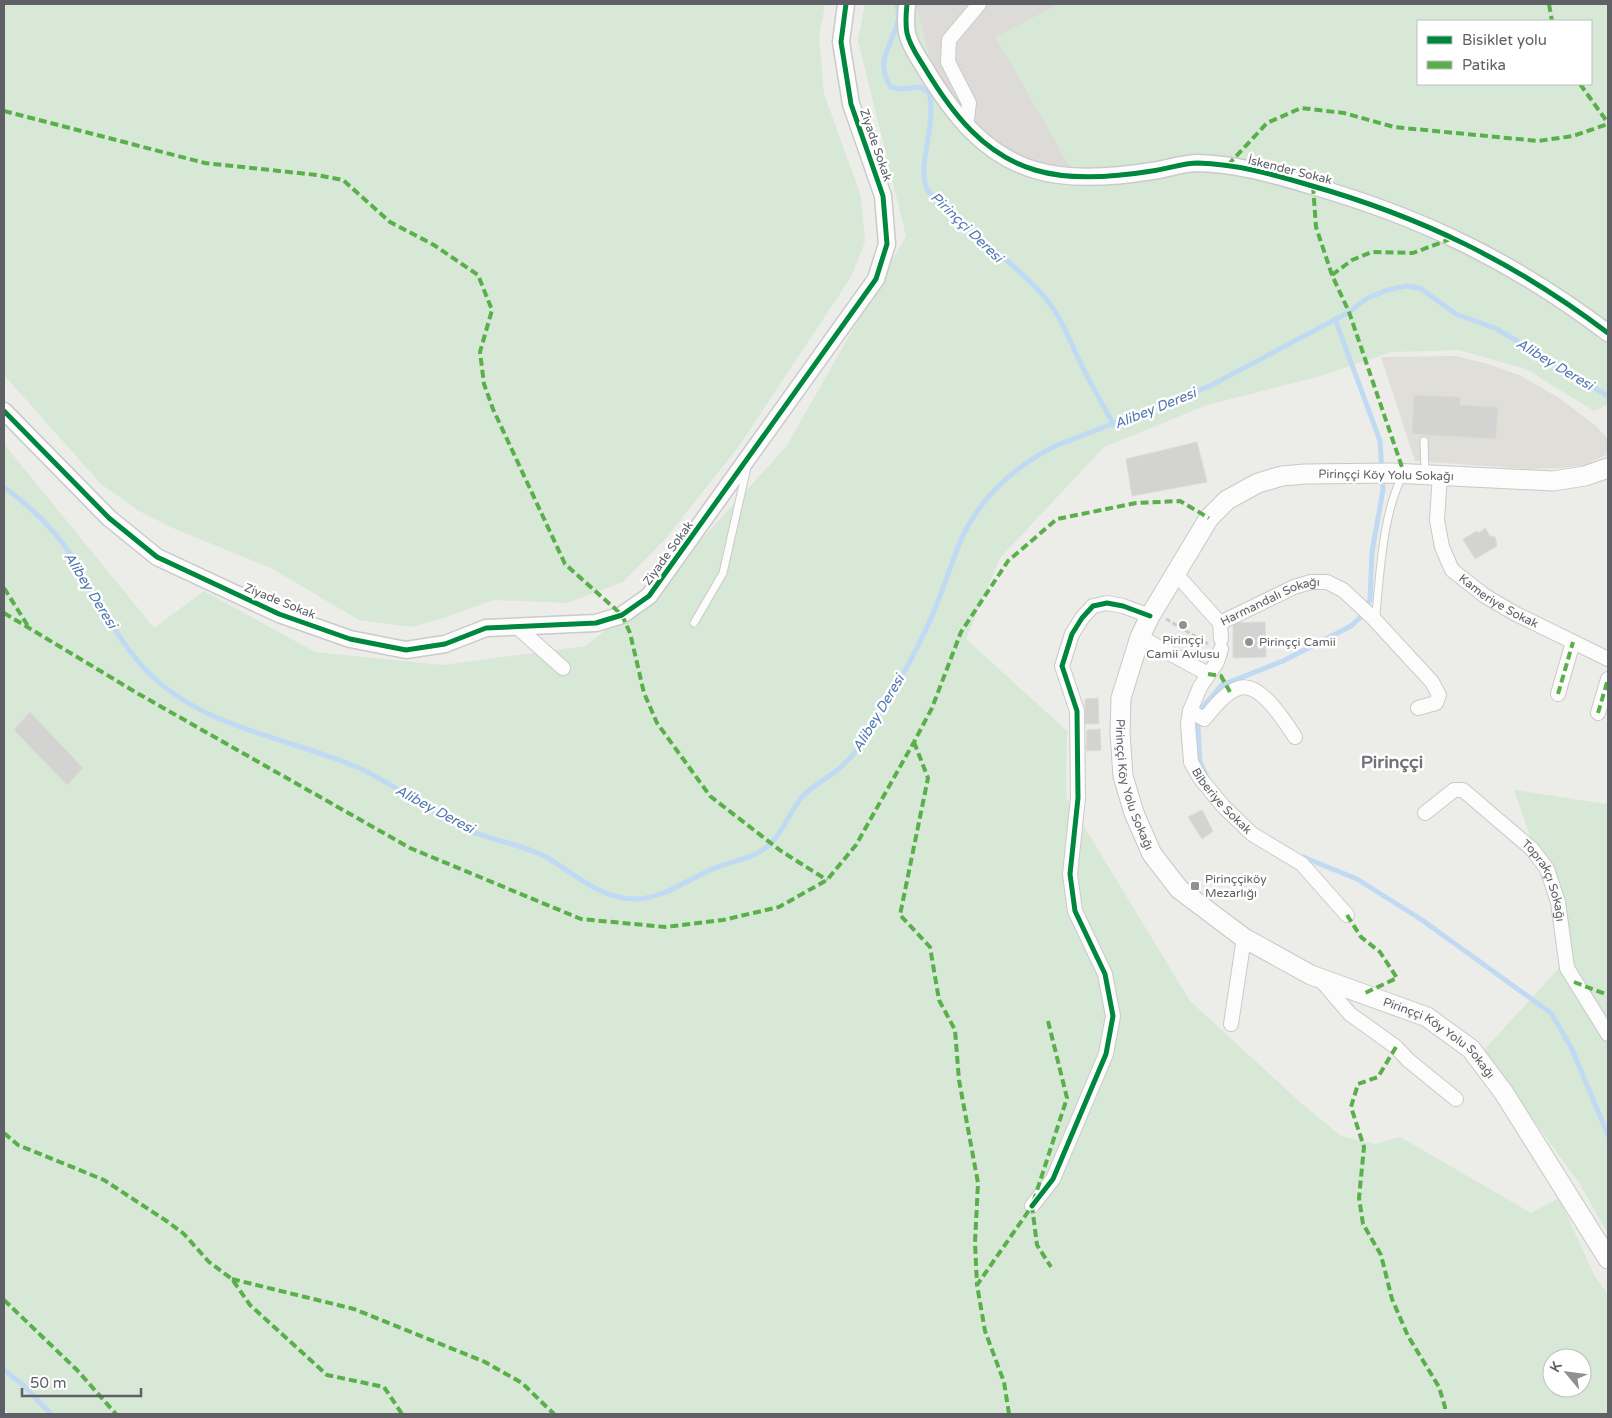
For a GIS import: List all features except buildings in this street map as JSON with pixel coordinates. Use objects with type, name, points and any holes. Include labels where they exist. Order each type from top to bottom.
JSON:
[{"type":"main road","name":"Pirinççi Köy Yolu Sokağı","points":[[1608,468],[1585,476],[1553,481],[1432,474],[1371,473],[1282,476],[1258,483],[1227,500],[1209,518],[1140,637],[1120,698],[1123,776],[1134,814],[1152,854],[1179,890],[1244,938],[1319,978],[1428,1017],[1471,1049],[1504,1093],[1608,1259]]},
{"type":"street","name":"Ziyade Sokak","points":[[4,411],[109,518],[157,557],[279,614],[350,638],[406,650],[445,644],[486,628],[596,622],[622,614],[649,596],[876,279],[887,244],[883,196],[851,104],[841,42],[846,4]]},
{"type":"street","name":"İskender Sokak","points":[[907,4],[906,20],[910,45],[940,94],[966,127],[996,151],[1035,170],[1100,177],[1152,171],[1195,163],[1228,165],[1344,194],[1393,212],[1472,246],[1560,297],[1608,333]]},
{"type":"street","points":[[966,127],[969,103],[948,62],[949,40],[979,4]]},
{"type":"street","name":"Kameriye Sokak","points":[[1432,474],[1442,547],[1452,570],[1485,596],[1516,614],[1608,659]]},
{"type":"street","name":"Harmandalı Sokağı","points":[[1176,574],[1220,623],[1294,587],[1311,582],[1327,582],[1343,590],[1373,618],[1432,682],[1439,695],[1436,703],[1418,708]]},
{"type":"street","points":[[1032,1206],[1053,1179],[1106,1054],[1112,1016],[1105,974],[1075,911],[1070,874],[1078,798],[1077,711],[1062,666],[1072,634],[1082,618],[1093,606],[1107,603],[1152,614]]},
{"type":"street","name":"Biberiye Sokak","points":[[1220,623],[1217,662],[1200,686],[1190,711],[1188,724],[1191,762],[1200,778],[1223,806],[1252,834],[1302,864],[1347,915]]},
{"type":"street","points":[[516,626],[563,668]]},
{"type":"street","points":[[1140,637],[1208,674]]},
{"type":"street","points":[[1558,694],[1573,642]]},
{"type":"street","points":[[1598,713],[1608,679]]},
{"type":"street","points":[[1190,711],[1204,719],[1230,692],[1240,687],[1250,688],[1276,707],[1295,737]]},
{"type":"street","name":"Toprakçı Sokağı","points":[[1425,813],[1454,790],[1463,790],[1532,849],[1547,869],[1558,902],[1567,968],[1608,1034]]},
{"type":"street","points":[[1231,1024],[1244,938]]},
{"type":"street","points":[[1319,978],[1350,1014],[1396,1047],[1408,1060],[1456,1099]]},
{"type":"lane","points":[[1424,441],[1432,474]]},
{"type":"lane","points":[[694,623],[723,573],[748,460]]},
{"type":"lane","points":[[1373,618],[1376,614],[1382,553],[1398,473]]},
{"type":"path","points":[[1152,614],[1208,644],[1219,644]]},
{"type":"shaded area","points":[[915,4],[1060,4],[996,37],[1076,177],[1021,162],[966,122],[929,56]]},
{"type":"shaded area","points":[[1456,356],[1488,364],[1521,376],[1559,398],[1596,426],[1608,439],[1608,454],[1585,465],[1561,468],[1530,469],[1415,461],[1381,357]]},
{"type":"green space","points":[[4,4],[825,4],[819,37],[824,94],[861,196],[865,242],[851,277],[739,446],[666,538],[623,582],[567,603],[493,600],[412,627],[359,620],[271,568],[175,529],[139,511],[101,484],[4,375]]},
{"type":"green space","points":[[865,4],[915,4],[929,56],[966,122],[1021,162],[1075,176],[996,37],[1060,4],[1608,4],[1608,404],[1594,411],[1526,369],[1459,350],[1391,352],[1321,376],[1207,405],[1104,447],[1000,558],[966,639],[1067,731],[1066,797],[1190,1001],[1301,1103],[1341,1136],[1375,1144],[1400,1137],[1531,1213],[1559,1198],[1595,1277],[1608,1294],[1608,1414],[9,1414],[4,1408],[4,444],[154,628],[204,591],[315,652],[442,665],[586,646],[660,585],[786,447],[906,236],[858,40]]},
{"type":"green space","points":[[1514,790],[1607,804],[1608,802],[1608,1234],[1580,1184],[1483,1051],[1571,955]]},
{"type":"waterway","name":"Pirinççi Deresi","points":[[897,4],[898,20],[886,53],[884,69],[891,87],[902,89],[920,87],[929,92],[931,116],[924,166],[926,187],[942,206],[1026,278],[1055,310],[1082,367],[1114,425]]},
{"type":"waterway","name":"Alibey Deresi","points":[[4,487],[32,509],[57,535],[129,650],[154,678],[176,696],[226,721],[359,768],[461,827],[536,852],[600,891],[624,898],[637,899],[658,895],[705,872],[763,850],[779,834],[802,797],[849,759],[862,744],[912,657],[932,616],[960,542],[977,511],[999,485],[1012,474],[1055,446],[1210,386],[1349,312],[1366,299],[1387,290],[1406,286],[1420,288],[1456,314],[1497,329],[1608,396]]},
{"type":"waterway","points":[[1203,707],[1222,685],[1283,661],[1351,626],[1362,616],[1370,600],[1372,552],[1383,490],[1380,441],[1335,319]]},
{"type":"waterway","points":[[1198,726],[1200,762],[1206,775]]},
{"type":"waterway","points":[[1303,857],[1357,879],[1422,920],[1551,1013],[1571,1047],[1608,1135]]},
{"type":"waterway","name":"Alibey Deresi","points":[[4,1370],[22,1384],[51,1414]]},
{"type":"marked path","points":[[1549,4],[1552,20]]},
{"type":"marked path","points":[[1581,85],[1608,123]]},
{"type":"marked path","points":[[1228,165],[1267,123],[1301,108],[1344,113],[1394,127],[1538,141],[1573,136],[1608,124]]},
{"type":"marked path","points":[[4,111],[205,163],[317,175],[343,180],[390,222],[434,245],[478,275],[492,310],[480,352],[484,384],[493,409],[565,564],[622,615],[630,633],[644,693],[657,723],[710,796],[781,851],[827,880]]},
{"type":"marked path","points":[[1313,186],[1316,227],[1332,275],[1349,312],[1404,473]]},
{"type":"marked path","points":[[1332,275],[1352,260],[1372,252],[1413,253],[1453,238]]},
{"type":"marked path","points":[[4,613],[137,693],[410,848],[581,919],[665,927],[723,920],[779,907],[827,880],[856,845],[914,742],[932,708],[961,632],[1008,561],[1057,519],[1136,503],[1180,501],[1209,518]]},
{"type":"marked path","points":[[4,588],[28,626]]},
{"type":"marked path","points":[[1558,694],[1573,642]]},
{"type":"marked path","points":[[1208,674],[1221,676],[1230,692]]},
{"type":"marked path","points":[[1598,713],[1608,679]]},
{"type":"marked path","points":[[914,742],[928,778],[900,915],[930,947],[939,1000],[955,1030],[959,1080],[978,1183],[975,1243],[977,1285]]},
{"type":"marked path","points":[[1347,915],[1361,937],[1380,952],[1397,978],[1365,993]]},
{"type":"marked path","points":[[1574,982],[1608,995]]},
{"type":"marked path","points":[[1048,1021],[1067,1098],[1032,1206],[1037,1245],[1051,1267]]},
{"type":"marked path","points":[[1396,1047],[1378,1077],[1358,1084],[1351,1107],[1364,1147],[1359,1198],[1363,1224],[1381,1255],[1392,1299],[1408,1336],[1439,1387],[1445,1407],[1445,1414]]},
{"type":"marked path","points":[[4,1133],[18,1145],[104,1180],[168,1222],[184,1234],[209,1262],[232,1279],[250,1305],[327,1375],[384,1387],[402,1414]]},
{"type":"marked path","points":[[1009,1414],[1004,1382],[985,1331],[977,1285],[1032,1206]]},
{"type":"marked path","points":[[232,1279],[354,1309],[485,1362],[522,1383],[554,1414]]},
{"type":"marked path","points":[[4,1300],[77,1370],[116,1414]]},
{"type":"cycle path","points":[[4,411],[109,518],[157,557],[279,614],[350,639],[406,650],[445,644],[486,628],[596,623],[622,615],[649,596],[876,279],[887,244],[883,196],[851,104],[841,42],[846,4]]},
{"type":"cycle path","points":[[907,4],[906,26],[910,43],[947,102],[958,117],[985,143],[1017,163],[1035,170],[1078,177],[1138,173],[1198,163],[1254,170],[1295,181],[1390,212],[1466,244],[1538,284],[1608,333]]},
{"type":"cycle path","points":[[1032,1206],[1053,1179],[1106,1054],[1113,1016],[1105,974],[1075,911],[1070,874],[1078,798],[1077,711],[1062,666],[1072,634],[1082,618],[1093,606],[1107,603],[1123,606],[1150,616]]},
{"type":"place","name":"Pirinççi Camii Avlusu","points":[[1183,625]]},
{"type":"place","name":"Pirinççi Camii","points":[[1249,642]]},
{"type":"place","name":"Pirinççiköy Mezarlığı","points":[[1195,886]]},
{"type":"district","name":"Pirinççi","points":[[1392,762]]}]
